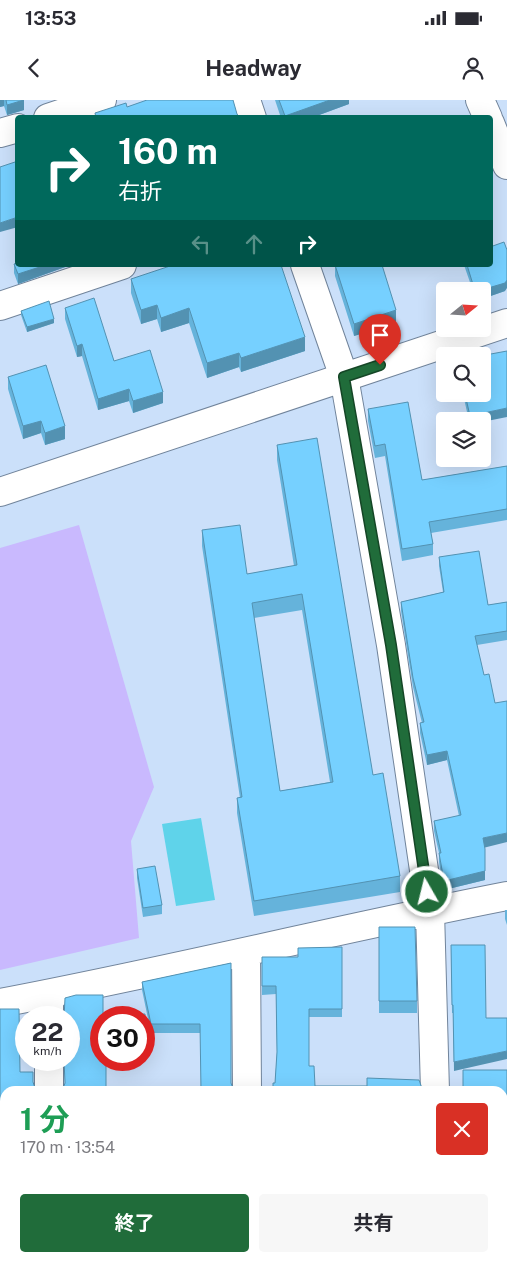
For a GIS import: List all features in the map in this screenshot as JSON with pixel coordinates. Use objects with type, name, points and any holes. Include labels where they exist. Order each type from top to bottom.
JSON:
[{"type":"main road","points":[[57,115],[102,100]]},
{"type":"main road","points":[[246,100],[251,115]]},
{"type":"main road","points":[[480,100],[487,115]]},
{"type":"main road","points":[[0,134],[15,129]]},
{"type":"main road","points":[[493,131],[507,165]]},
{"type":"main road","points":[[0,306],[116,267]]},
{"type":"main road","points":[[306,267],[344,377],[391,645],[430,911],[435,1086]]},
{"type":"main road","points":[[0,492],[507,323]]},
{"type":"main road","points":[[0,1003],[49,1006],[246,952],[507,896]]},
{"type":"main road","points":[[246,952],[247,1086]]},
{"type":"main road","points":[[49,1071],[49,1086]]},
{"type":"shaded area","points":[[79,525],[154,787],[131,841],[139,938],[0,970],[0,548]]},
{"type":"water","points":[[201,818],[215,900],[176,906],[162,824]]},
{"type":"building","points":[[6,100],[24,100],[7,105]]},
{"type":"building","points":[[147,100],[233,100],[238,115],[95,115],[95,113],[126,103],[127,107]]},
{"type":"building","points":[[279,100],[330,100],[288,115],[285,115]]},
{"type":"building","points":[[15,162],[15,218],[0,223],[0,167]]},
{"type":"building","points":[[504,242],[507,250],[507,280],[505,283],[491,287],[491,282],[472,282],[468,267],[493,267],[493,246]]},
{"type":"building","points":[[15,267],[40,267],[18,274]]},
{"type":"building","points":[[167,267],[282,267],[305,337],[241,358],[239,353],[207,363],[189,308],[161,318],[157,305],[141,310],[131,279]]},
{"type":"building","points":[[336,267],[383,267],[396,310],[354,324]]},
{"type":"building","points":[[94,298],[114,361],[150,350],[163,392],[133,401],[129,389],[98,399],[82,344],[77,346],[65,308]]},
{"type":"building","points":[[49,301],[54,319],[27,327],[21,311]]},
{"type":"building","points":[[507,351],[507,408],[488,412],[469,412],[467,402],[491,402],[491,354]]},
{"type":"building","points":[[46,365],[65,426],[45,433],[41,421],[23,426],[8,377]]},
{"type":"building","points":[[408,402],[422,480],[507,466],[507,509],[429,522],[433,544],[402,549],[385,444],[375,446],[368,409]]},
{"type":"building","points":[[317,438],[373,775],[383,773],[400,876],[254,901],[237,798],[242,797],[202,530],[240,525],[247,574],[297,565],[277,445]],"holes":[[[302,594],[333,782],[280,791],[252,603]]]},
{"type":"building","points":[[479,551],[488,605],[507,602],[507,631],[475,636],[484,675],[489,674],[495,703],[507,701],[507,833],[483,838],[485,871],[444,881],[439,853],[441,853],[434,821],[461,815],[447,751],[427,755],[420,723],[424,722],[413,678],[401,602],[444,592],[439,557]]},
{"type":"building","points":[[155,866],[162,905],[143,908],[137,869]]},
{"type":"building","points":[[379,927],[415,927],[417,1001],[379,1001]]},
{"type":"building","points":[[451,945],[485,945],[486,1018],[507,1018],[507,1051],[454,1062]]},
{"type":"building","points":[[342,947],[342,1009],[309,1009],[309,1066],[314,1066],[315,1086],[273,1086],[273,1083],[275,1083],[277,1052],[276,986],[262,986],[262,957],[298,957],[298,948]]},
{"type":"building","points":[[231,963],[232,1086],[201,1086],[200,1024],[155,1024],[155,1006],[147,1006],[142,982]]},
{"type":"building","points":[[76,995],[103,995],[103,1006],[90,1006],[90,1071],[106,1071],[106,1086],[64,1086],[64,1071],[80,1071],[80,1006],[65,1006],[65,998]]},
{"type":"building","points":[[0,1009],[15,1009],[15,1071],[33,1072],[34,1086],[0,1086]]},
{"type":"building","points":[[463,1070],[507,1070],[507,1086],[463,1086]]},
{"type":"building","points":[[367,1078],[419,1080],[421,1086],[367,1086]]},
{"type":"route","points":[[380,365],[344,377],[391,645],[427,892]]}]
